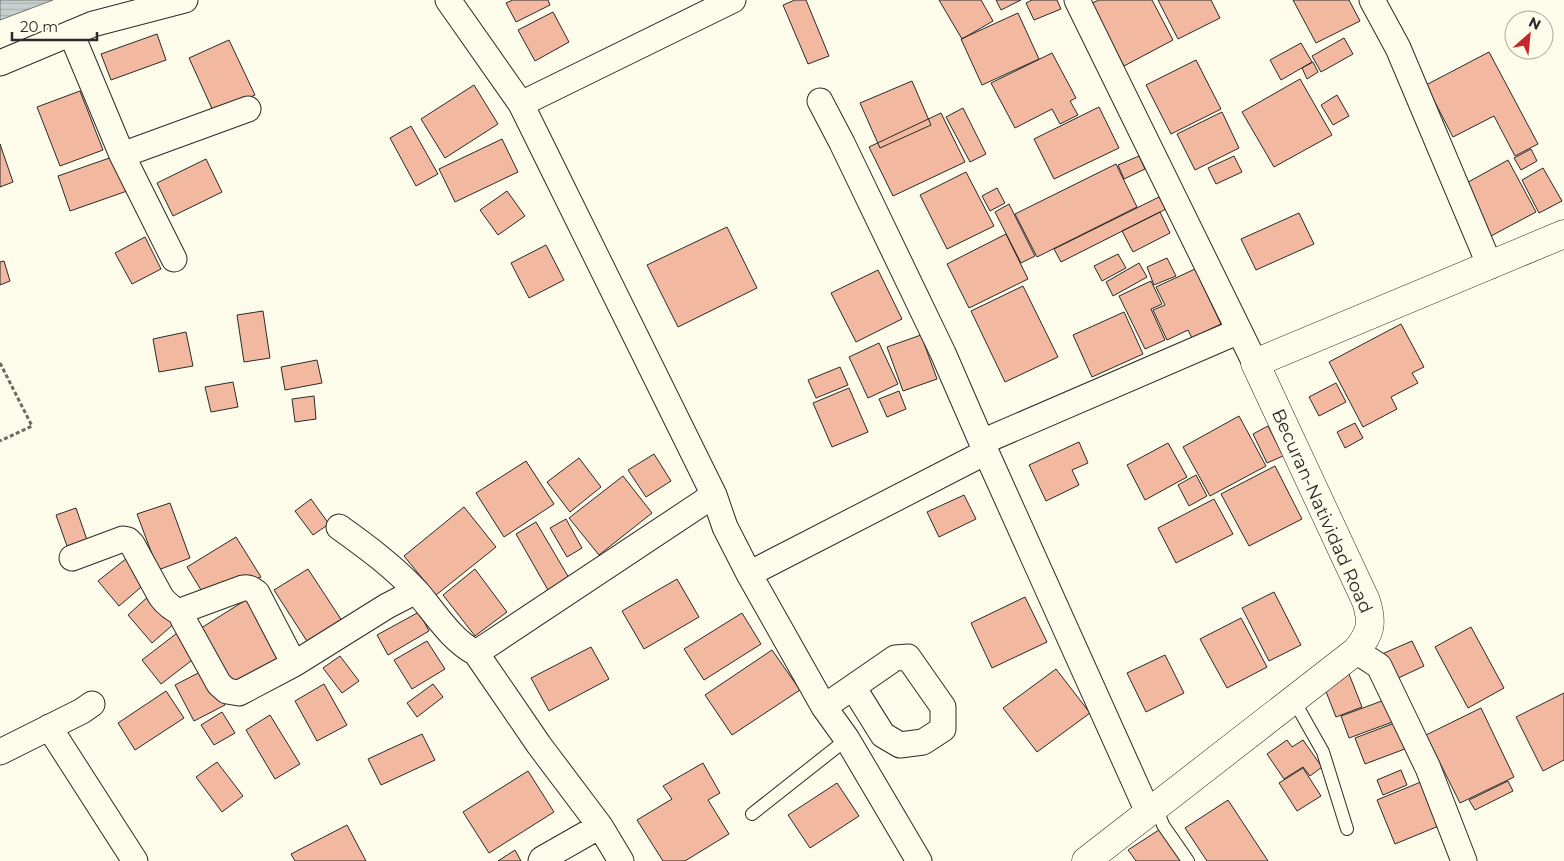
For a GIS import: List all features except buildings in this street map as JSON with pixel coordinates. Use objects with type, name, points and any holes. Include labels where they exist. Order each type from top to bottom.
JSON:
[{"type":"street","points":[[0,63],[93,24],[185,0]]},
{"type":"street","points":[[448,0],[521,104],[714,495],[725,527],[824,707],[847,739],[919,861]]},
{"type":"street","points":[[521,104],[733,0]]},
{"type":"street","points":[[1077,0],[1255,363],[1564,234]]},
{"type":"street","points":[[1372,0],[1398,48],[1490,266]]},
{"type":"street","points":[[71,33],[122,155],[174,259]]},
{"type":"street","points":[[820,101],[938,344],[1152,809]]},
{"type":"street","points":[[122,155],[248,109]]},
{"type":"street","points":[[750,574],[984,447],[1239,331]]},
{"type":"street","name":"Becuran-Natividad Road","points":[[1086,861],[1356,651],[1365,640],[1371,616],[1366,601],[1255,363]]},
{"type":"street","points":[[476,653],[714,495]]},
{"type":"street","points":[[339,527],[374,552],[416,591],[465,648],[476,653],[539,744],[600,826],[621,861]]},
{"type":"street","points":[[72,558],[123,539],[128,540],[166,604],[183,614]]},
{"type":"street","points":[[294,664],[256,593],[248,587],[186,609],[183,614],[183,619],[218,684],[227,691],[239,692],[294,664],[387,606],[416,591]]},
{"type":"street","points":[[1356,651],[1379,666],[1428,768],[1464,861]]},
{"type":"street","points":[[824,707],[853,687]]},
{"type":"street","points":[[0,752],[82,711],[92,704]]},
{"type":"street","points":[[49,728],[135,861]]},
{"type":"street","points":[[541,861],[542,858],[600,826]]},
{"type":"lane","points":[[1293,699],[1323,752],[1347,829]]},
{"type":"lane","points":[[752,814],[847,739]]},
{"type":"lane","points":[[1152,809],[1188,861]]},
{"type":"path","points":[[0,363],[32,426],[0,441]]},
{"type":"shaded area","points":[[0,0],[53,0],[0,20]]}]
